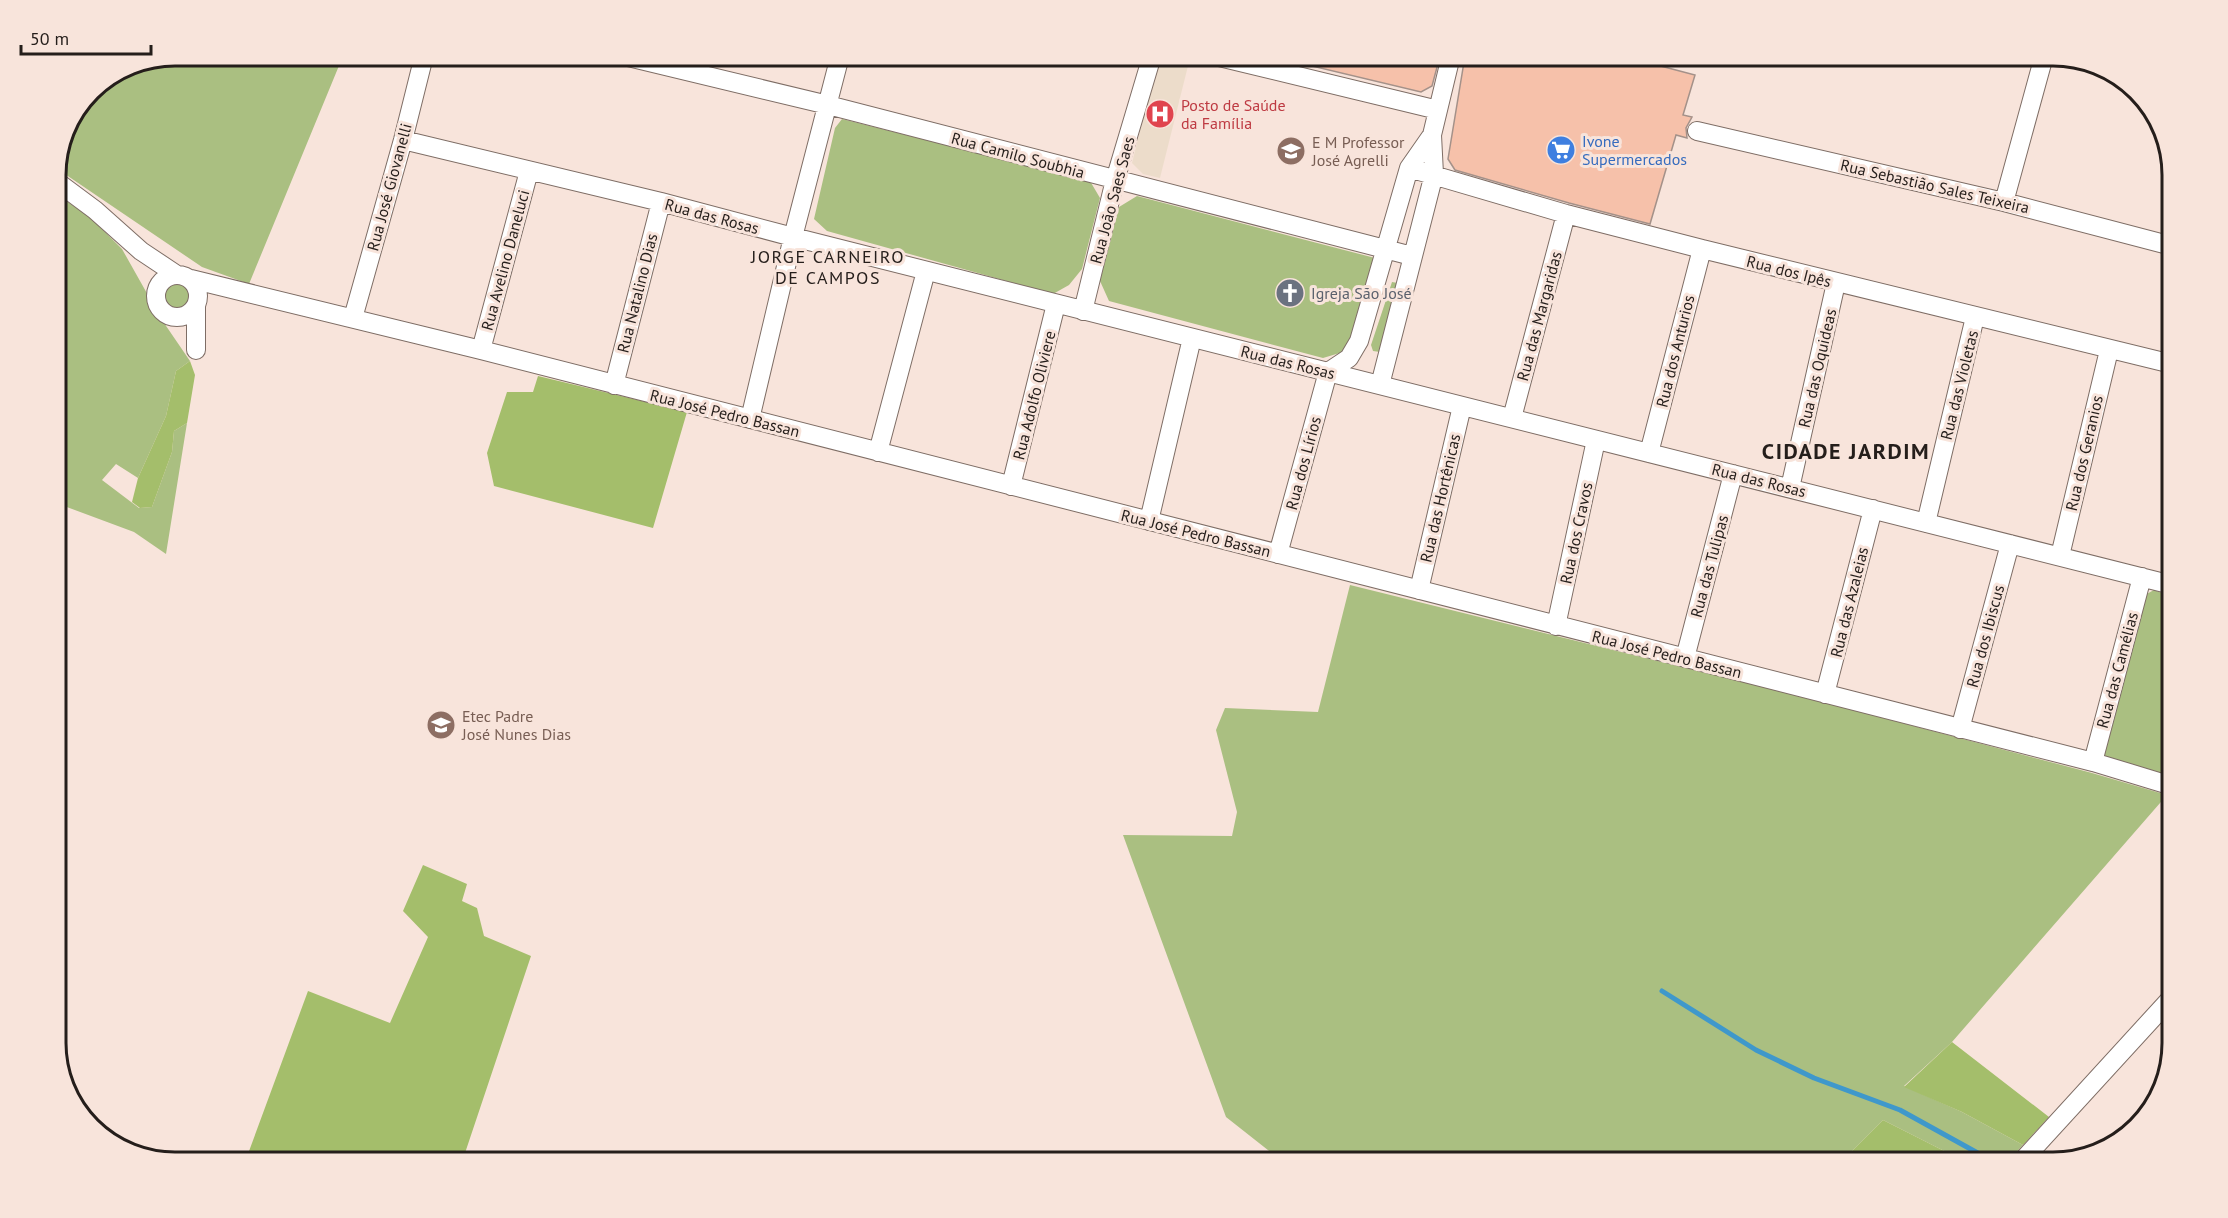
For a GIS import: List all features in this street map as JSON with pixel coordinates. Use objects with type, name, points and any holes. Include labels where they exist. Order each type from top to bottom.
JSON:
[{"type":"street","name":"Rua José Giovanelli","points":[[352,318],[403,140],[422,66]]},
{"type":"street","name":"Rua Camilo Soubhia","points":[[666,66],[828,105],[1412,256]]},
{"type":"street","points":[[750,419],[793,237],[838,66]]},
{"type":"street","name":"Rua João Saes Saes","points":[[1083,311],[1115,180],[1149,66]]},
{"type":"street","points":[[1256,66],[1438,110]]},
{"type":"street","points":[[1380,385],[1434,174],[1432,135],[1449,66]]},
{"type":"street","points":[[2004,201],[2041,66]]},
{"type":"street","name":"Rua Sebastião Sales Teixeira","points":[[1697,130],[2004,201],[2162,243]]},
{"type":"street","points":[[1328,372],[1349,358],[1359,341],[1409,168],[1432,135]]},
{"type":"street","name":"Rua das Rosas","points":[[403,140],[661,202],[1083,311],[2162,582]]},
{"type":"street","name":"Rua dos Ipês","points":[[1409,168],[1566,214],[1702,249],[2162,362]]},
{"type":"street","name":"Rua Avelino Daneluci","points":[[481,350],[529,171]]},
{"type":"street","points":[[66,188],[95,210],[141,251],[190,287],[196,350],[171,316],[159,307],[156,293],[163,280],[190,287]]},
{"type":"street","name":"Rua Natalino Dias","points":[[614,385],[661,202]]},
{"type":"street","name":"Rua das Margaridas","points":[[1512,418],[1566,214]]},
{"type":"street","name":"Rua dos Anturios","points":[[1649,453],[1702,249]]},
{"type":"street","points":[[141,251],[159,286]]},
{"type":"street","points":[[878,452],[926,271]]},
{"type":"street","name":"Rua das Oquideas","points":[[1790,488],[1836,283]]},
{"type":"street","name":"Rua José Pedro Bassan","points":[[190,287],[218,286],[481,350],[2093,762],[2162,783]]},
{"type":"street","points":[[171,316],[184,316],[190,287]]},
{"type":"street","name":"Rua Adolfo Oliviere","points":[[1011,486],[1056,304]]},
{"type":"street","name":"Rua das Violetas","points":[[1926,523],[1976,317]]},
{"type":"street","points":[[1149,521],[1192,338]]},
{"type":"street","name":"Rua dos Geranios","points":[[2060,556],[2109,350]]},
{"type":"street","name":"Rua dos Lírios","points":[[1278,554],[1328,372]]},
{"type":"street","name":"Rua das Hortênicas","points":[[1419,590],[1462,406]]},
{"type":"street","name":"Rua dos Cravos","points":[[1557,626],[1596,440]]},
{"type":"street","name":"Rua das Tulipas","points":[[1685,658],[1733,474]]},
{"type":"street","name":"Rua das Azaleias","points":[[1825,694],[1873,509]]},
{"type":"street","name":"Rua dos Ibiscus","points":[[1960,729],[2010,544]]},
{"type":"street","name":"Rua das Camélias","points":[[2093,762],[2142,577]]},
{"type":"street","points":[[2030,1152],[2162,1008]]},
{"type":"shaded area","name":"Posto de Saúde da Família","points":[[1156,66],[1188,66],[1160,178],[1143,174],[1132,163]]},
{"type":"green space","points":[[339,66],[249,284],[202,267],[66,175],[68,153],[74,133],[88,108],[114,84],[140,72],[160,67]]},
{"type":"green space","points":[[842,119],[1090,181],[1100,198],[1082,269],[1069,285],[1053,294],[827,231],[814,219],[835,128]]},
{"type":"green space","points":[[1137,196],[1375,258],[1362,334],[1343,352],[1323,358],[1109,301],[1100,281],[1119,207]]},
{"type":"green space","points":[[66,201],[91,218],[122,249],[162,320],[190,361],[176,371],[166,416],[138,478],[116,464],[102,480],[139,508],[152,507],[172,452],[174,431],[187,423],[166,554],[134,532],[66,507]]},
{"type":"green space","points":[[1392,282],[1398,283],[1380,352],[1373,351],[1371,345]]},
{"type":"green space","points":[[178,283],[188,287],[192,297],[188,307],[178,311],[168,307],[164,297],[168,287]]},
{"type":"green space","points":[[190,361],[195,375],[187,423],[174,431],[172,452],[152,507],[140,508],[132,502],[138,478],[166,416],[176,371]]},
{"type":"green space","points":[[538,376],[687,412],[653,528],[494,486],[487,453],[507,392],[533,392]]},
{"type":"green space","points":[[1350,585],[1823,702],[2092,773],[2162,794],[2162,801],[1952,1042],[1904,1086],[1962,1112],[2023,1145],[2016,1152],[1946,1152],[1883,1120],[1851,1152],[1270,1152],[1226,1117],[1123,835],[1232,836],[1237,812],[1216,730],[1225,708],[1318,712]]},
{"type":"green space","points":[[2154,590],[2162,593],[2162,774],[2108,761],[2101,753],[2141,597]]},
{"type":"green space","points":[[423,865],[467,884],[462,901],[477,908],[484,936],[531,956],[465,1152],[249,1152],[308,991],[390,1023],[428,937],[403,911]]},
{"type":"green space","points":[[1952,1042],[2049,1117],[2023,1145],[1962,1112],[1904,1087]]},
{"type":"green space","points":[[1883,1120],[1946,1152],[1851,1152]]},
{"type":"building","points":[[1312,66],[1437,66],[1432,86],[1421,92]]},
{"type":"building","name":"Ivone Supermercados","points":[[1463,66],[1661,66],[1695,75],[1683,115],[1692,117],[1686,128],[1687,138],[1676,135],[1650,224],[1455,170],[1448,159]]},
{"type":"waterway","points":[[1662,991],[1756,1050],[1814,1078],[1900,1110],[1976,1152]]},
{"type":"place","name":"Posto de Saúde da Família","points":[[1160,114]]},
{"type":"place","name":"Ivone Supermercados","points":[[1561,150]]},
{"type":"place","name":"E M Professor José Agrelli","points":[[1291,151]]},
{"type":"place","name":"Igreja São José","points":[[1290,293]]},
{"type":"place","name":"Etec Padre José Nunes Dias","points":[[441,725]]},
{"type":"district","name":"JORGE CARNEIRO DE CAMPOS","points":[[828,266]]},
{"type":"district","name":"CIDADE JARDIM","points":[[1846,451]]}]
